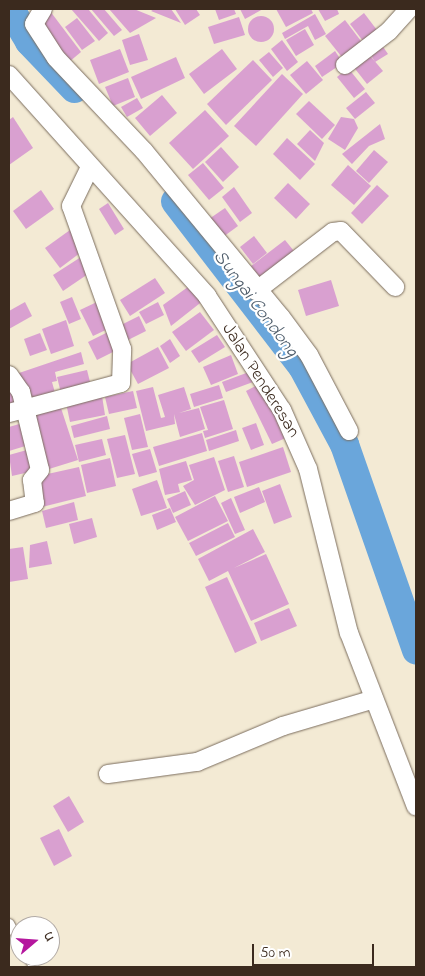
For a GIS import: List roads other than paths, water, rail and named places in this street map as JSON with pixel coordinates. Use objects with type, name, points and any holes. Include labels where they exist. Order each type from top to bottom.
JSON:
[{"type":"street","points":[[43,9],[34,24],[56,58],[144,151],[309,355],[349,431]]},
{"type":"street","points":[[345,64],[389,31],[409,9]]},
{"type":"street","name":"Jalan Penderesan","points":[[9,75],[207,296],[282,410],[308,469],[349,632],[416,807]]},
{"type":"street","points":[[17,412],[114,388],[123,376],[122,349],[71,206],[90,167]]},
{"type":"street","points":[[256,290],[333,232],[341,231],[395,286]]},
{"type":"street","points":[[9,375],[22,392],[17,412],[40,470],[32,480],[35,503],[9,510]]},
{"type":"street","points":[[108,774],[197,762],[283,726],[374,699]]},
{"type":"waterway","name":"Sungai Condong","points":[[10,9],[29,41],[74,88]]},
{"type":"waterway","name":"Sungai Condong","points":[[175,201],[302,366],[344,444],[416,650]]}]
